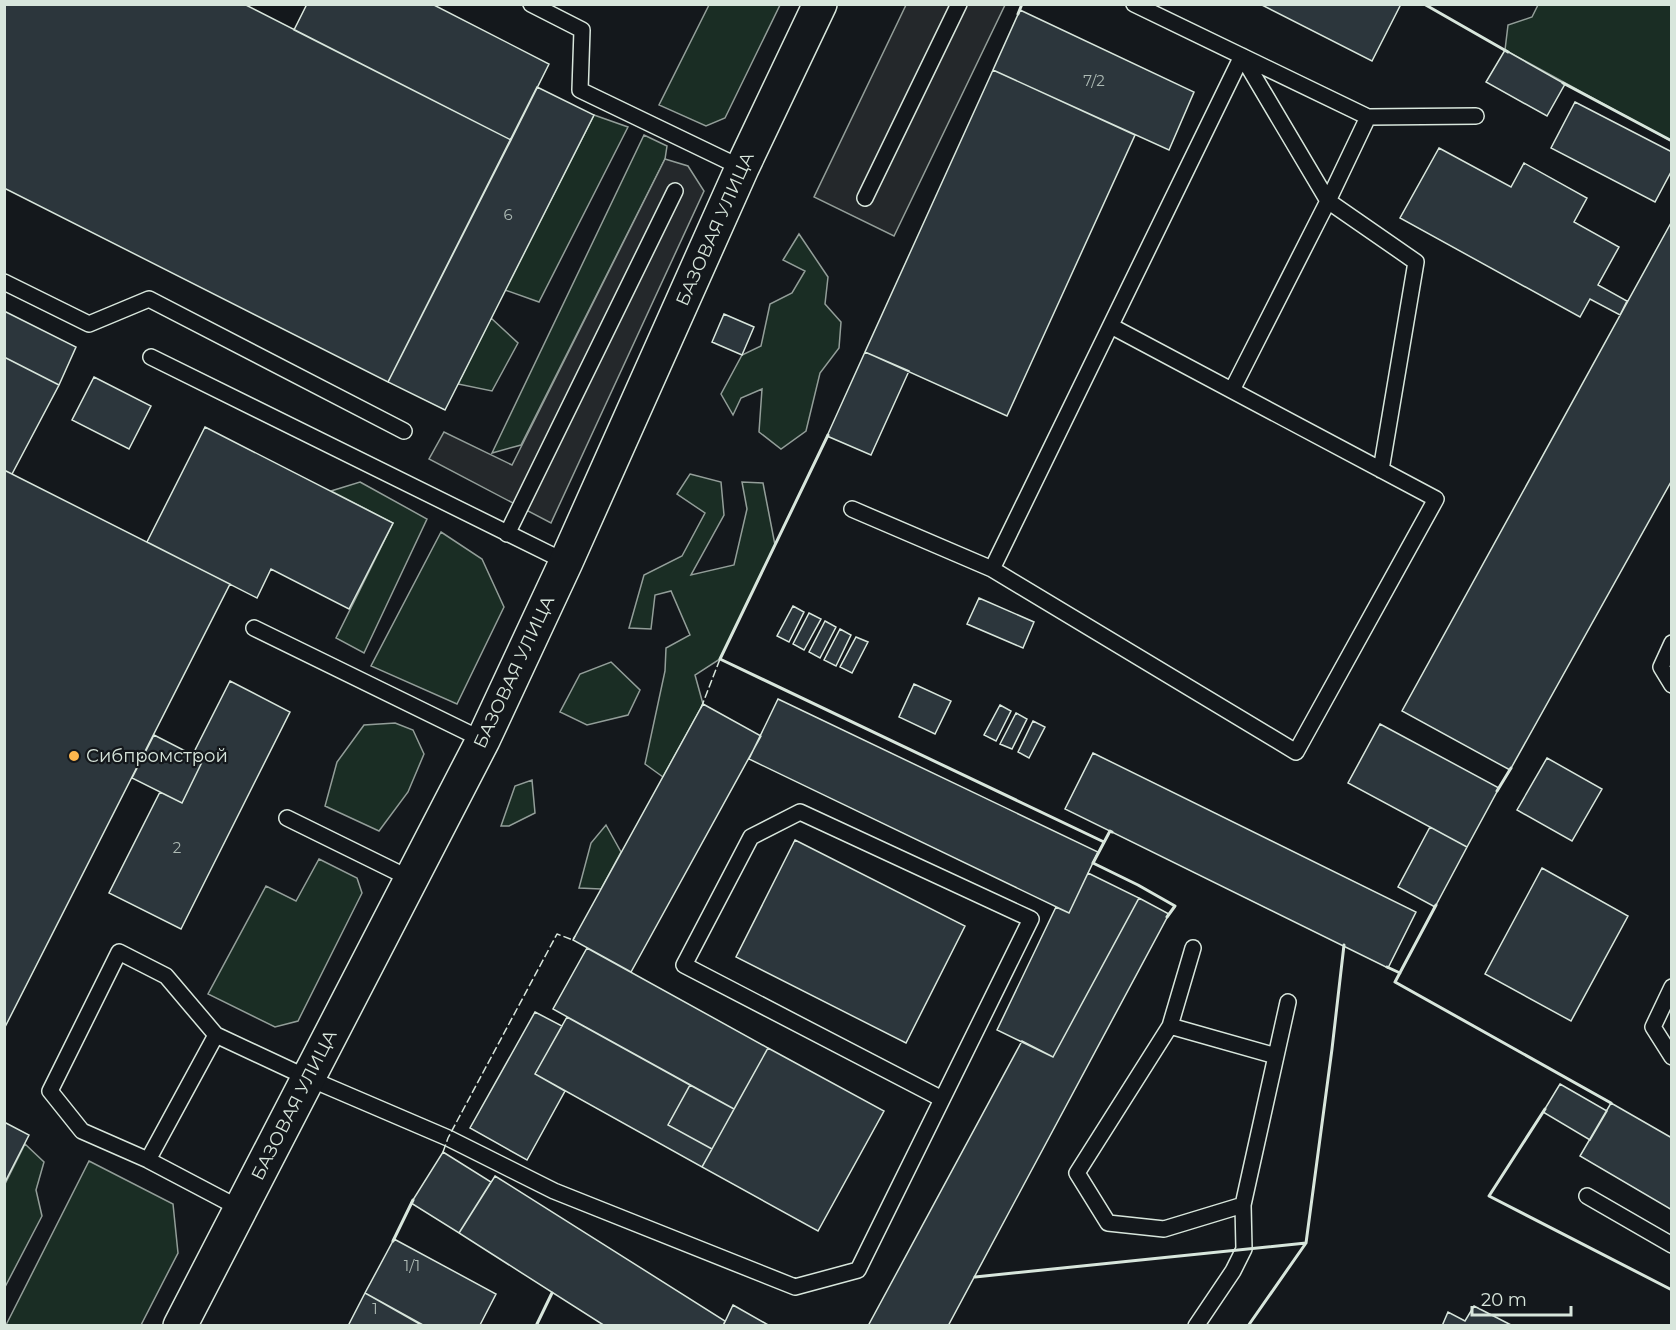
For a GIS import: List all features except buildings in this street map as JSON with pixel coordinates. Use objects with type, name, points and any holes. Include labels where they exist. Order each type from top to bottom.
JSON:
[{"type":"street","name":"БАЗОВАЯ УЛИЦА","points":[[180,1326],[483,741],[566,562],[742,168],[819,4]]},
{"type":"lane","points":[[531,4],[582,30],[580,90],[742,168]]},
{"type":"lane","points":[[866,198],[959,4]]},
{"type":"lane","points":[[1134,4],[1368,117],[1476,116]]},
{"type":"lane","points":[[1242,56],[1328,201],[1416,262],[1381,470]]},
{"type":"lane","points":[[992,569],[1242,56]]},
{"type":"lane","points":[[1232,390],[1368,117]]},
{"type":"lane","points":[[507,534],[675,191]]},
{"type":"lane","points":[[4,282],[89,324],[149,299],[404,431]]},
{"type":"lane","points":[[852,509],[992,569],[1296,752],[1436,499],[1111,326]]},
{"type":"lane","points":[[151,357],[566,562]]},
{"type":"lane","points":[[254,628],[483,741]]},
{"type":"lane","points":[[1671,643],[1661,667],[1671,684]]},
{"type":"lane","points":[[241,1209],[148,1160],[82,1131],[50,1091],[119,952],[166,976],[216,1035],[308,1078],[448,1138],[554,1191],[795,1287],[858,1270],[1031,919],[800,812],[751,837],[684,965],[942,1099]]},
{"type":"lane","points":[[287,818],[411,879]]},
{"type":"lane","points":[[1193,948],[1170,1026],[1077,1173],[1108,1223],[1164,1229],[1243,1205]]},
{"type":"lane","points":[[1671,987],[1653,1027],[1671,1057]]},
{"type":"lane","points":[[1196,1326],[1233,1271],[1244,1249],[1243,1205],[1288,1002]]},
{"type":"lane","points":[[1170,1026],[1276,1056]]},
{"type":"lane","points":[[148,1160],[216,1035]]},
{"type":"lane","points":[[1587,1196],[1671,1245]]},
{"type":"green space","points":[[709,5],[780,5],[725,118],[706,126],[659,105]]},
{"type":"green space","points":[[1538,5],[1671,5],[1671,141],[1505,50],[1508,25],[1532,17]]},
{"type":"green space","points":[[594,115],[628,127],[539,302],[505,290]]},
{"type":"green space","points":[[644,135],[667,146],[665,159],[521,445],[492,453]]},
{"type":"green space","points":[[799,234],[828,277],[825,304],[841,322],[839,348],[820,373],[806,431],[781,449],[759,432],[762,389],[741,398],[733,415],[721,394],[742,355],[761,346],[770,304],[792,293],[805,271],[783,260]]},
{"type":"green space","points":[[491,318],[518,343],[492,391],[458,384]]},
{"type":"green space","points":[[690,474],[721,482],[724,515],[691,575],[734,565],[747,509],[742,482],[763,483],[775,545],[720,659],[695,675],[703,704],[663,777],[645,764],[665,671],[666,648],[690,635],[671,591],[655,595],[651,629],[629,628],[644,575],[682,556],[705,513],[677,494]]},
{"type":"green space","points":[[360,482],[427,519],[364,653],[336,638],[393,523],[331,491]]},
{"type":"green space","points":[[441,532],[482,559],[504,607],[457,704],[371,666]]},
{"type":"green space","points":[[611,662],[640,690],[628,715],[587,725],[560,712],[580,674]]},
{"type":"green space","points":[[395,723],[413,730],[424,754],[408,792],[379,831],[325,806],[337,762],[364,725]]},
{"type":"green space","points":[[532,780],[535,813],[509,826],[501,826],[515,786]]},
{"type":"green space","points":[[606,825],[621,852],[601,889],[579,888],[591,843]]},
{"type":"green space","points":[[319,859],[357,878],[362,893],[298,1021],[275,1027],[208,994],[266,886],[296,901]]},
{"type":"green space","points":[[25,1144],[44,1162],[36,1190],[42,1216],[5,1287],[5,1184]]},
{"type":"green space","points":[[89,1161],[173,1204],[178,1253],[141,1325],[6,1325]]},
{"type":"shaded area","points":[[906,5],[1005,5],[894,236],[814,197]]},
{"type":"shaded area","points":[[665,159],[688,166],[704,191],[551,523],[429,459],[444,432],[512,465]]},
{"type":"fence","points":[[701,708],[720,659]]},
{"type":"fence","points":[[443,1152],[448,1138],[557,934],[573,940],[575,936]]},
{"type":"wall","points":[[1018,14],[1022,4]]},
{"type":"wall","points":[[1424,4],[1508,52]]},
{"type":"wall","points":[[1563,83],[1672,141]]},
{"type":"wall","points":[[828,435],[720,659],[1104,842]]},
{"type":"wall","points":[[1497,791],[1511,768]]},
{"type":"wall","points":[[1112,832],[1110,831],[1093,863],[1175,906],[1167,917]]},
{"type":"wall","points":[[1436,905],[1395,982],[1611,1103]]},
{"type":"wall","points":[[1248,1326],[1306,1243],[1344,945]]},
{"type":"wall","points":[[1387,967],[1400,973]]},
{"type":"wall","points":[[1545,1109],[1489,1196],[1672,1290]]},
{"type":"wall","points":[[393,1241],[413,1200]]},
{"type":"wall","points":[[975,1277],[1306,1243]]},
{"type":"wall","points":[[536,1326],[552,1293]]},
{"type":"place","name":"Сибпромстрой","points":[[74,756]]}]
